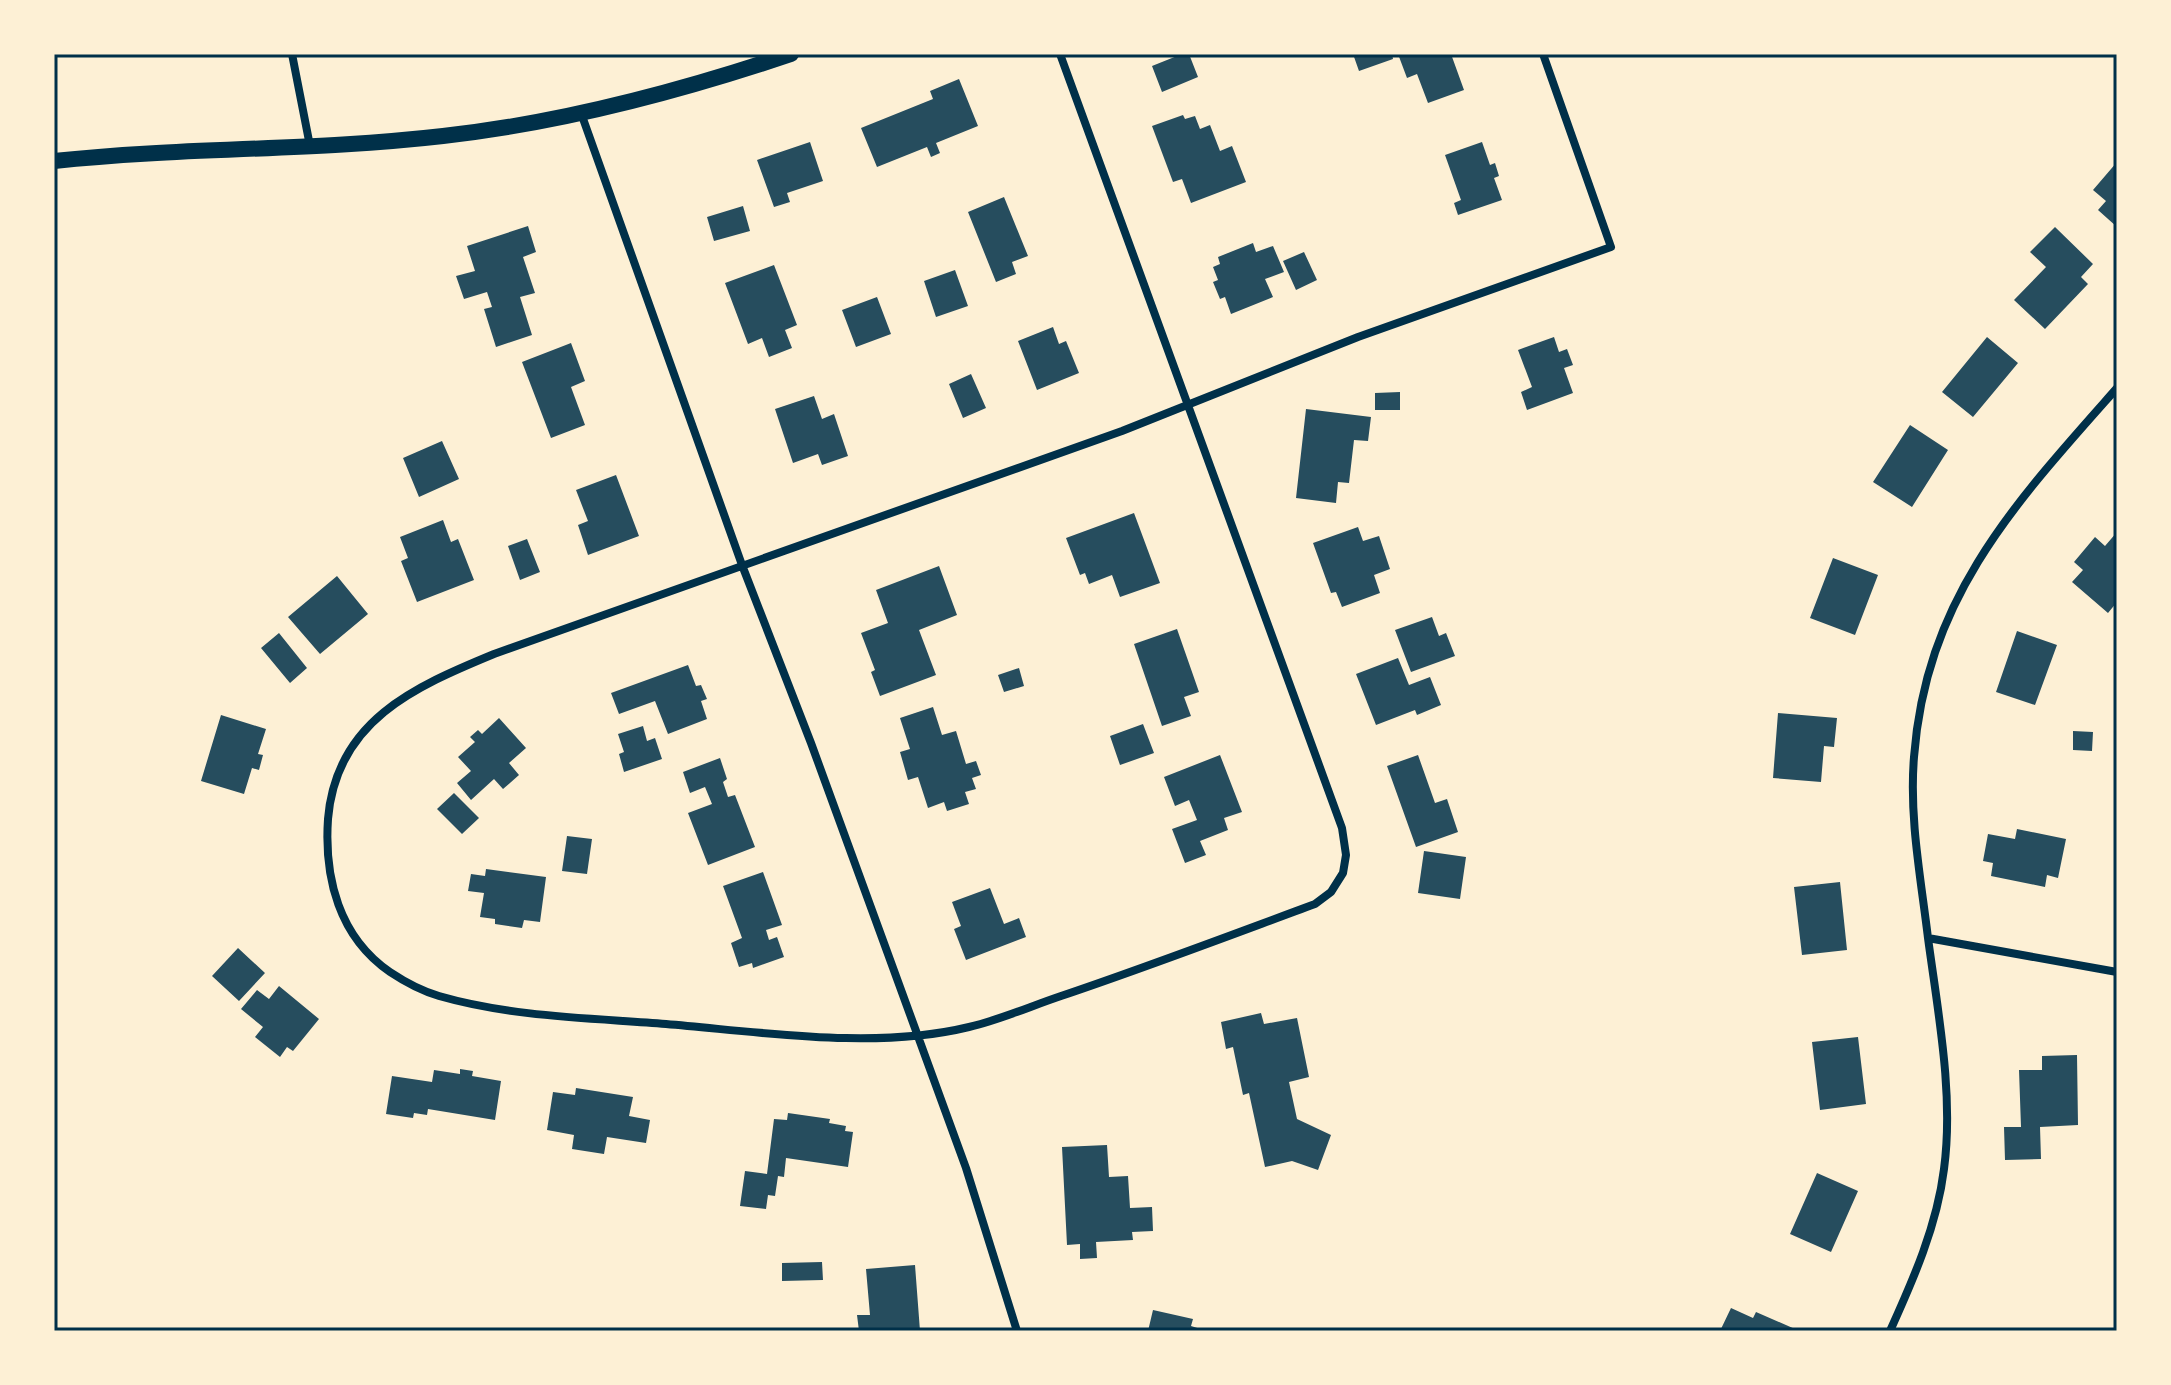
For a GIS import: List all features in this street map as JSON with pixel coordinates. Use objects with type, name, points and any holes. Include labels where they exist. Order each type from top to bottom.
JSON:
[{"type":"main road","points":[[54,161],[162,151],[310,147],[444,136],[581,113],[791,54]]},
{"type":"street","points":[[292,54],[310,147]]},
{"type":"street","points":[[1060,54],[1188,407],[1342,828],[1345,869],[1337,885],[1315,904],[970,1027],[918,1036],[812,1036],[545,1015],[458,1000],[421,989],[389,972],[362,947],[340,913],[328,865],[329,814],[343,763],[379,713],[416,689],[494,654],[1188,407],[1372,332],[1611,247],[1543,54]]},
{"type":"street","points":[[581,113],[742,565],[983,1216],[1017,1331]]},
{"type":"street","points":[[1890,1331],[1930,1232],[1945,1167],[1942,1055],[1917,852],[1914,759],[1922,699],[1937,642],[1959,590],[1983,551],[2057,456],[2117,388]]},
{"type":"street","points":[[1928,938],[2117,972]]},
{"type":"building","points":[[1189,54],[1198,77],[1162,92],[1152,66]]},
{"type":"building","points":[[1353,54],[1392,54],[1393,59],[1359,71]]},
{"type":"building","points":[[1398,54],[1451,54],[1464,90],[1428,103],[1417,74],[1407,78]]},
{"type":"building","points":[[959,79],[978,126],[936,143],[940,153],[931,157],[927,147],[877,167],[861,128],[933,99],[930,91]]},
{"type":"building","points":[[1183,115],[1185,119],[1195,116],[1200,129],[1210,125],[1220,151],[1232,146],[1246,182],[1191,203],[1182,179],[1173,182],[1152,126]]},
{"type":"building","points":[[810,142],[823,181],[787,193],[790,202],[774,207],[757,160]]},
{"type":"building","points":[[1482,142],[1490,165],[1495,163],[1499,176],[1494,178],[1502,200],[1458,215],[1454,203],[1461,200],[1445,155]]},
{"type":"building","points":[[2117,162],[2117,227],[2098,210],[2106,201],[2093,190]]},
{"type":"building","points":[[1004,197],[1028,256],[1012,262],[1016,274],[996,282],[968,212]]},
{"type":"building","points":[[743,206],[750,231],[714,241],[707,217]]},
{"type":"building","points":[[528,226],[536,252],[523,257],[535,293],[520,297],[532,335],[496,347],[484,309],[492,307],[487,292],[464,299],[456,276],[475,271],[467,246]]},
{"type":"building","points":[[2055,227],[2093,264],[2081,277],[2088,284],[2045,329],[2014,300],[2046,267],[2030,252]]},
{"type":"building","points":[[1253,243],[1256,252],[1273,246],[1284,272],[1265,279],[1273,297],[1231,314],[1225,297],[1220,299],[1213,282],[1218,280],[1213,267],[1220,264],[1218,257]]},
{"type":"building","points":[[1304,252],[1317,280],[1296,290],[1283,261]]},
{"type":"building","points":[[774,265],[797,325],[785,330],[792,348],[769,357],[762,338],[748,344],[725,283]]},
{"type":"building","points":[[955,270],[968,306],[936,317],[924,281]]},
{"type":"building","points":[[877,297],[891,334],[856,347],[842,310]]},
{"type":"building","points":[[1053,327],[1059,344],[1066,341],[1079,373],[1037,390],[1018,341]]},
{"type":"building","points":[[1554,337],[1559,352],[1567,349],[1573,365],[1564,368],[1573,393],[1527,410],[1521,392],[1532,387],[1518,350]]},
{"type":"building","points":[[1987,337],[2018,363],[1973,417],[1942,392]]},
{"type":"building","points":[[571,343],[585,381],[571,387],[585,425],[551,438],[522,362]]},
{"type":"building","points":[[971,374],[986,408],[963,418],[949,384]]},
{"type":"building","points":[[1400,392],[1400,410],[1375,410],[1375,393]]},
{"type":"building","points":[[814,396],[822,419],[834,414],[848,456],[822,465],[818,454],[793,463],[775,409]]},
{"type":"building","points":[[1306,409],[1371,417],[1368,441],[1354,440],[1349,483],[1338,482],[1336,503],[1296,498]]},
{"type":"building","points":[[1910,425],[1948,450],[1912,507],[1873,482]]},
{"type":"building","points":[[442,441],[459,479],[419,497],[403,458]]},
{"type":"building","points":[[616,475],[639,536],[588,555],[578,525],[588,521],[576,490]]},
{"type":"building","points":[[1134,513],[1160,583],[1120,597],[1112,575],[1089,584],[1085,573],[1080,575],[1066,538]]},
{"type":"building","points":[[443,520],[451,542],[458,539],[474,580],[417,602],[401,561],[408,558],[400,537]]},
{"type":"building","points":[[1358,527],[1363,541],[1379,536],[1390,569],[1374,575],[1380,593],[1342,607],[1336,592],[1331,593],[1313,543]]},
{"type":"building","points":[[2117,532],[2117,602],[2108,613],[2072,582],[2083,570],[2074,562],[2095,537],[2105,546]]},
{"type":"building","points":[[527,539],[540,572],[520,580],[508,546]]},
{"type":"building","points":[[1833,558],[1878,575],[1855,635],[1810,618]]},
{"type":"building","points":[[939,566],[957,615],[919,630],[936,675],[880,696],[871,672],[875,670],[861,633],[888,623],[876,590]]},
{"type":"building","points":[[337,576],[368,614],[320,654],[288,617]]},
{"type":"building","points":[[1432,617],[1439,636],[1446,633],[1455,656],[1411,672],[1395,630]]},
{"type":"building","points":[[1177,629],[1199,692],[1184,697],[1191,716],[1162,726],[1134,644]]},
{"type":"building","points":[[2017,631],[2057,645],[2035,705],[1996,692]]},
{"type":"building","points":[[279,633],[307,668],[290,683],[261,648]]},
{"type":"building","points":[[1398,658],[1409,685],[1430,677],[1441,705],[1417,715],[1415,710],[1376,725],[1356,674]]},
{"type":"building","points":[[688,665],[696,686],[701,685],[707,699],[701,701],[707,719],[668,734],[655,701],[619,714],[611,693]]},
{"type":"building","points":[[1019,668],[1024,686],[1004,692],[998,675]]},
{"type":"building","points":[[933,707],[942,735],[956,731],[966,764],[976,761],[981,775],[972,778],[976,789],[965,792],[969,804],[947,811],[944,802],[928,808],[918,777],[908,780],[900,752],[910,749],[900,718]]},
{"type":"building","points":[[1778,713],[1837,718],[1834,747],[1824,746],[1821,782],[1773,778]]},
{"type":"building","points":[[221,715],[266,729],[258,754],[263,755],[259,770],[252,768],[244,794],[201,781]]},
{"type":"building","points":[[499,718],[526,748],[509,763],[519,775],[503,789],[494,779],[471,800],[457,783],[471,771],[458,757],[475,742],[470,737],[478,730],[482,734]]},
{"type":"building","points":[[1143,724],[1154,753],[1120,765],[1110,736]]},
{"type":"building","points":[[643,726],[647,741],[655,738],[662,759],[624,772],[619,754],[624,752],[618,734]]},
{"type":"building","points":[[2073,731],[2093,732],[2092,751],[2073,750]]},
{"type":"building","points":[[1220,755],[1242,812],[1224,818],[1228,830],[1200,841],[1206,855],[1185,863],[1172,829],[1197,820],[1189,800],[1175,806],[1164,777]]},
{"type":"building","points":[[1418,755],[1435,803],[1447,799],[1458,832],[1416,847],[1387,766]]},
{"type":"building","points":[[720,758],[727,779],[723,782],[728,797],[735,795],[755,847],[708,865],[688,813],[712,804],[705,787],[690,793],[683,772]]},
{"type":"building","points":[[454,793],[479,818],[462,834],[437,809]]},
{"type":"building","points":[[2017,829],[2066,839],[2058,878],[2047,875],[2045,887],[1991,876],[1993,863],[1983,861],[1988,834],[2015,839]]},
{"type":"building","points":[[567,836],[592,839],[587,874],[562,871]]},
{"type":"building","points":[[1424,851],[1466,857],[1460,899],[1418,893]]},
{"type":"building","points":[[486,869],[546,877],[540,922],[524,920],[522,928],[495,924],[495,919],[480,917],[484,893],[468,891],[471,874],[485,876]]},
{"type":"building","points":[[763,872],[782,925],[766,930],[769,940],[777,937],[784,957],[753,968],[752,963],[739,967],[731,943],[742,938],[723,886]]},
{"type":"building","points":[[1840,882],[1847,950],[1802,955],[1794,887]]},
{"type":"building","points":[[990,888],[1004,924],[1019,918],[1026,937],[966,960],[954,929],[961,926],[952,902]]},
{"type":"building","points":[[238,948],[265,973],[239,1001],[212,976]]},
{"type":"building","points":[[279,986],[319,1019],[293,1051],[287,1047],[280,1057],[255,1037],[263,1027],[241,1009],[257,990],[269,999]]},
{"type":"building","points":[[1261,1013],[1264,1024],[1297,1018],[1309,1077],[1289,1082],[1297,1119],[1331,1135],[1318,1170],[1292,1161],[1265,1167],[1249,1093],[1243,1095],[1233,1047],[1226,1049],[1221,1022]]},
{"type":"building","points":[[1858,1037],[1866,1104],[1820,1110],[1812,1042]]},
{"type":"building","points":[[2077,1055],[2078,1125],[2040,1127],[2041,1159],[2005,1160],[2004,1127],[2021,1127],[2019,1070],[2042,1070],[2042,1056]]},
{"type":"building","points":[[460,1069],[473,1071],[472,1076],[501,1081],[495,1120],[428,1109],[427,1115],[414,1113],[413,1118],[386,1114],[392,1076],[432,1082],[434,1070],[460,1074]]},
{"type":"building","points":[[576,1088],[633,1097],[629,1116],[650,1120],[646,1143],[607,1137],[604,1154],[572,1149],[574,1135],[547,1130],[553,1092],[575,1095]]},
{"type":"building","points":[[788,1113],[830,1119],[829,1123],[846,1126],[845,1131],[853,1132],[848,1167],[786,1158],[784,1177],[778,1176],[775,1196],[768,1195],[766,1209],[740,1206],[745,1171],[767,1174],[774,1119],[787,1120]]},
{"type":"building","points":[[1107,1145],[1109,1177],[1128,1176],[1130,1208],[1152,1207],[1153,1231],[1132,1232],[1133,1240],[1096,1242],[1097,1258],[1080,1259],[1080,1244],[1067,1245],[1062,1147]]},
{"type":"building","points":[[1817,1173],[1858,1191],[1831,1252],[1790,1234]]},
{"type":"building","points":[[822,1262],[823,1280],[782,1281],[782,1263]]},
{"type":"building","points":[[915,1265],[920,1331],[859,1331],[857,1315],[870,1315],[866,1269]]},
{"type":"building","points":[[1731,1308],[1753,1318],[1756,1312],[1795,1329],[1720,1331]]},
{"type":"building","points":[[1153,1310],[1193,1319],[1191,1326],[1207,1331],[1148,1331]]}]
